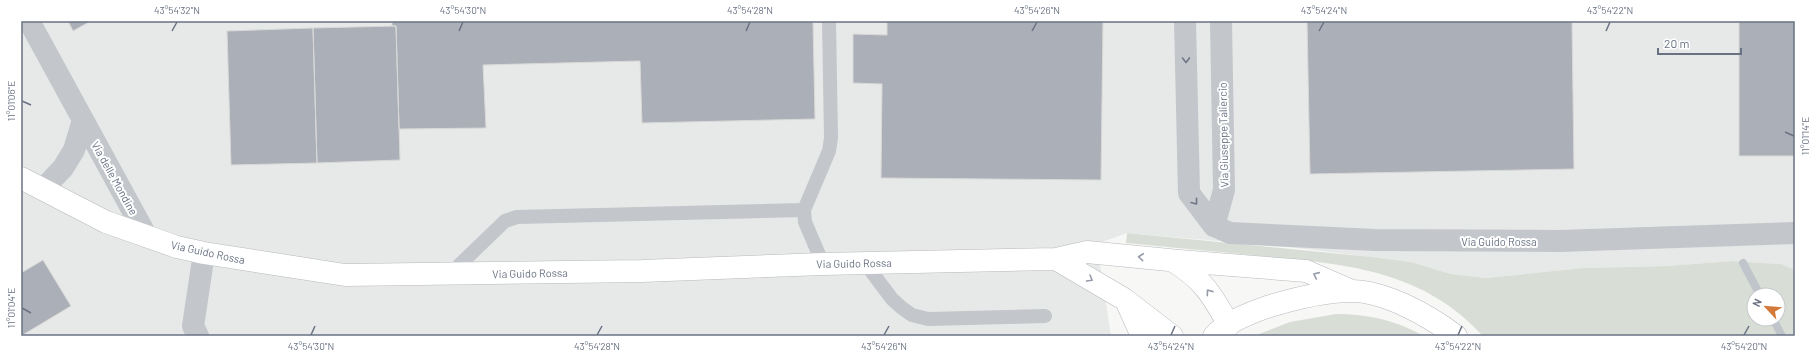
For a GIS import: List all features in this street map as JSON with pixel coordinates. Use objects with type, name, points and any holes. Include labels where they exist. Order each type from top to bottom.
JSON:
[{"type":"main road","name":"Via Guido Rossa","points":[[21,178],[106,222],[177,247],[204,253],[345,275],[642,272],[823,264],[1056,259],[1087,252],[1306,271],[1352,291]]},
{"type":"main road","points":[[1056,259],[1124,299],[1172,336]]},
{"type":"main road","points":[[1172,260],[1191,272],[1208,289],[1222,330],[1256,312],[1284,302],[1352,291],[1385,298],[1439,324],[1456,336]]},
{"type":"main road","points":[[1124,299],[1142,336]]},
{"type":"street","name":"Via delle Mondine","points":[[29,21],[147,237]]},
{"type":"street","points":[[1185,21],[1189,193],[1214,226]]},
{"type":"street","name":"Via Giuseppe Taliercio","points":[[1214,226],[1224,190],[1221,21]]},
{"type":"street","name":"Via delle Mondine","points":[[42,189],[63,168],[74,150],[83,120]]},
{"type":"street","name":"Via Guido Rossa","points":[[1214,226],[1230,233],[1375,240],[1560,242],[1792,235]]},
{"type":"street","points":[[189,333],[204,253]]},
{"type":"lane","points":[[823,264],[805,222],[804,210],[829,151],[831,138],[830,21]]},
{"type":"lane","points":[[451,274],[505,221],[517,217],[804,210]]},
{"type":"lane","points":[[865,263],[892,299],[912,315],[928,319],[1045,316]]},
{"type":"shaded area","points":[[21,21],[1795,21],[1795,270],[1781,264],[1732,261],[1667,266],[1583,268],[1486,278],[1451,274],[1411,262],[1297,248],[1127,233],[1097,244],[1111,336],[21,336]]},
{"type":"shaded area","points":[[1127,233],[1372,257],[1411,262],[1451,274],[1486,278],[1583,268],[1667,266],[1732,261],[1781,264],[1795,270],[1795,336],[1483,336],[1460,314],[1435,297],[1409,284],[1381,274],[1353,267],[1293,259],[1126,243]]},
{"type":"shaded area","points":[[1336,314],[1359,315],[1381,319],[1403,326],[1424,336],[1254,336],[1290,322]]},
{"type":"building","points":[[68,21],[91,21],[73,31]]},
{"type":"building","points":[[392,21],[813,21],[815,119],[642,123],[640,61],[483,65],[486,128],[399,129],[396,26],[392,26]]},
{"type":"building","points":[[887,21],[1103,21],[1101,180],[881,178],[882,84],[853,83],[853,34],[887,35]]},
{"type":"building","points":[[1307,21],[1572,21],[1574,169],[1310,174]]},
{"type":"building","points":[[1667,21],[1795,21],[1795,156],[1739,156],[1739,22]]},
{"type":"building","points":[[396,26],[400,160],[317,163],[313,28]]},
{"type":"building","points":[[313,28],[317,163],[231,165],[227,31]]},
{"type":"building","points":[[43,260],[71,306],[21,336],[21,273]]},
{"type":"waterway","points":[[1743,263],[1756,287]]},
{"type":"waterway","points":[[1777,327],[1782,336]]}]
